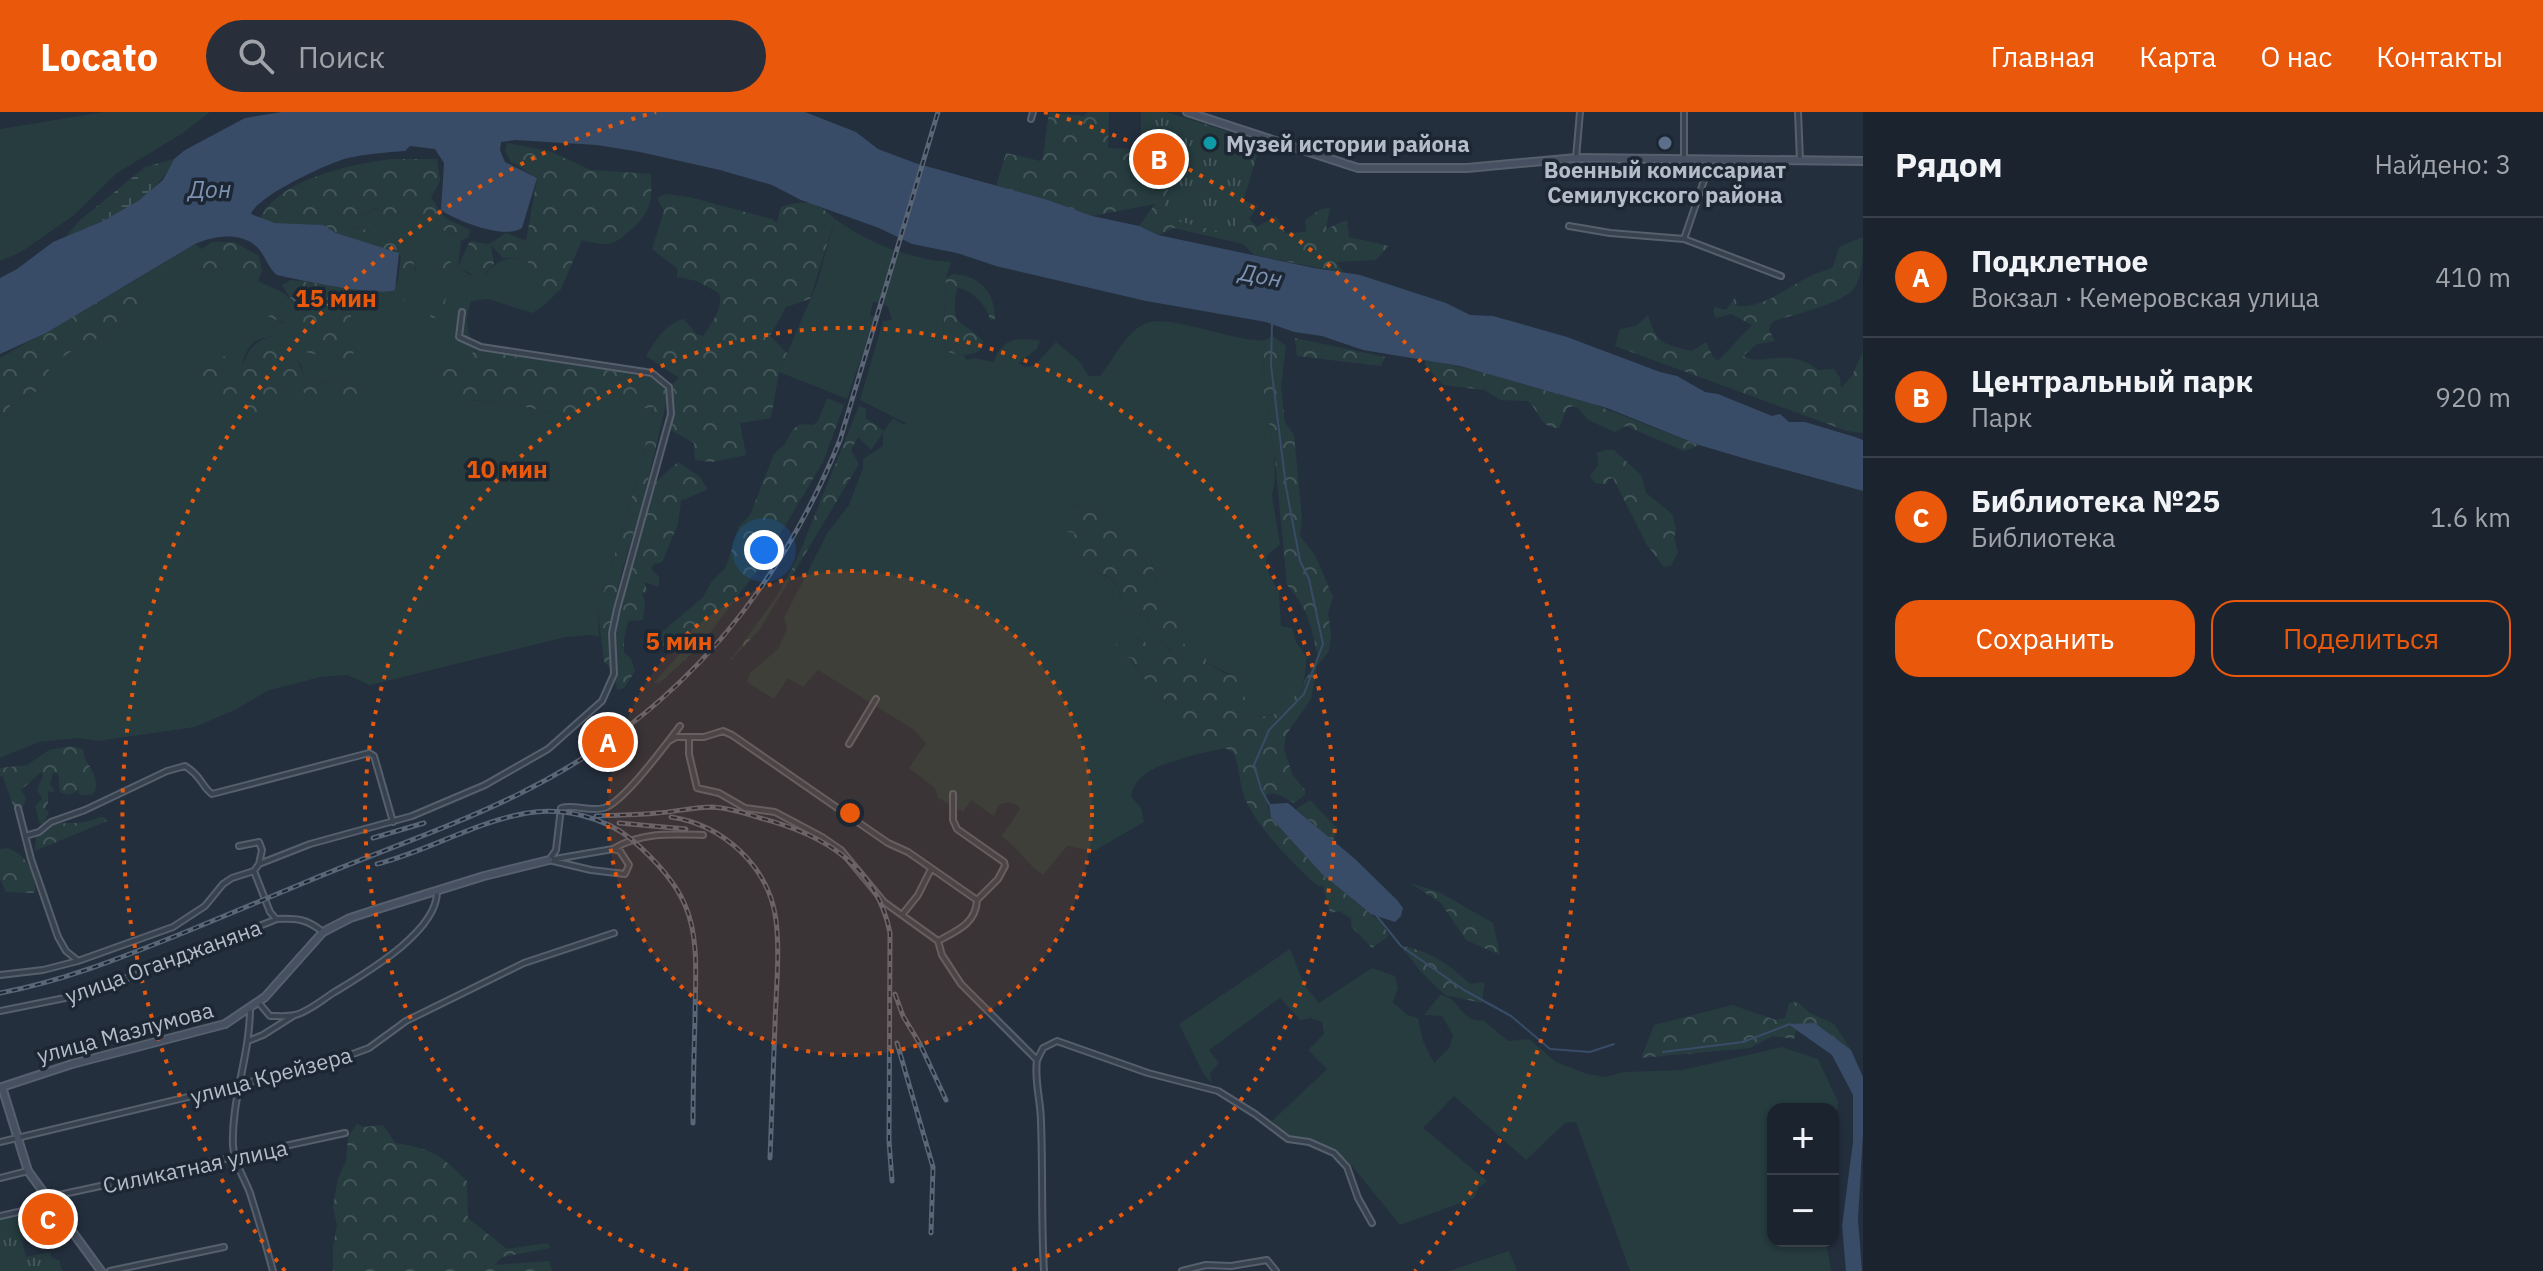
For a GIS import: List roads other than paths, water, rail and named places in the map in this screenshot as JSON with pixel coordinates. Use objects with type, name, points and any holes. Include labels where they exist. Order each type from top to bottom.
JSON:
[{"type":"street","points":[[1031,119],[1033,112]]},
{"type":"street","points":[[1191,112],[1358,168],[1467,168],[1576,158],[1863,161]]},
{"type":"street","points":[[1213,112],[1224,124]]},
{"type":"street","points":[[1576,158],[1580,112]]},
{"type":"street","points":[[1684,112],[1684,159]]},
{"type":"street","points":[[1798,112],[1800,160]]},
{"type":"street","points":[[1684,239],[1711,160]]},
{"type":"street","points":[[1569,226],[1684,239],[1781,276]]},
{"type":"street","points":[[259,864],[310,844],[393,822],[485,785],[548,749],[566,734],[602,701],[614,674],[612,633],[671,414],[669,387],[652,373],[481,347],[459,337],[462,312]]},
{"type":"street","points":[[849,744],[876,699]]},
{"type":"street","points":[[549,860],[556,850],[561,808],[607,807],[633,783],[680,726]]},
{"type":"street","points":[[669,741],[676,737],[704,737],[723,731],[732,735],[888,843],[908,852],[977,900]]},
{"type":"street","points":[[689,738],[689,754],[697,788],[719,793],[745,808],[775,812],[841,850],[884,902],[938,941],[942,955],[961,984],[1037,1060]]},
{"type":"street","points":[[25,836],[167,771],[185,766],[198,774],[212,794],[369,753],[374,756],[393,822]]},
{"type":"street","points":[[938,941],[971,919],[977,900],[998,879],[1005,866],[1004,862],[957,829],[953,820],[953,794]]},
{"type":"street","points":[[18,808],[58,937],[66,951],[78,961]]},
{"type":"street","points":[[549,860],[613,849],[642,837],[659,834],[703,835]]},
{"type":"street","points":[[0,975],[43,970],[78,961],[173,927],[205,906],[223,884],[254,871],[262,850],[259,842],[239,846]]},
{"type":"street","points":[[549,860],[625,874],[629,865],[620,851],[613,849]]},
{"type":"street","name":"улица Мазлумова","points":[[1,1088],[72,1064],[225,1024],[258,1003],[323,932],[350,918],[549,860]]},
{"type":"street","points":[[902,915],[918,895],[931,869]]},
{"type":"street","points":[[254,871],[270,912],[277,919]]},
{"type":"street","points":[[248,1041],[263,1035],[391,955],[415,933],[436,907],[437,891]]},
{"type":"street","name":"улица Оганджаняна","points":[[0,1011],[65,998],[136,975],[277,919],[310,921],[323,932]]},
{"type":"street","name":"улица Крейзера","points":[[0,1142],[304,1069],[369,1048],[406,1021],[524,963],[614,933]]},
{"type":"street","points":[[258,1003],[270,1016],[295,1015]]},
{"type":"street","points":[[250,1009],[250,1031],[233,1133],[234,1157],[251,1196],[273,1271]]},
{"type":"street","points":[[1044,1271],[1040,1180],[1042,1124],[1036,1086],[1037,1060],[1043,1048],[1057,1041],[1148,1073],[1218,1091],[1288,1139],[1309,1142],[1334,1153],[1347,1167],[1358,1198],[1372,1223]]},
{"type":"street","points":[[0,1079],[28,1171],[101,1271]]},
{"type":"street","name":"Силикатная улица","points":[[0,1216],[40,1207],[45,1198],[345,1133]]},
{"type":"street","points":[[0,1178],[28,1171]]},
{"type":"street","points":[[110,1271],[224,1247]]},
{"type":"street","points":[[1187,1270],[1206,1265],[1231,1266],[1267,1260],[1276,1271]]},
{"type":"water","name":"Дон","points":[[282,112],[805,112],[856,132],[878,149],[915,163],[1048,200],[1092,216],[1139,226],[1158,235],[1360,275],[1446,303],[1470,315],[1493,316],[1567,337],[1677,376],[1705,392],[1718,394],[1772,416],[1780,414],[1789,422],[1805,422],[1855,437],[1863,440],[1863,491],[1699,445],[1607,408],[1460,366],[1363,350],[1266,322],[1146,301],[996,266],[957,253],[912,244],[879,228],[801,200],[772,185],[720,170],[597,145],[515,140],[501,142],[500,150],[505,162],[537,178],[522,228],[504,232],[469,224],[441,210],[444,163],[435,149],[410,146],[405,151],[338,161],[279,190],[251,214],[275,223],[323,225],[336,233],[399,253],[395,290],[357,290],[277,275],[251,243],[236,237],[219,237],[195,244],[46,333],[0,354],[0,278],[53,242],[103,221],[138,201],[163,180],[174,159],[185,150],[245,118]]},
{"type":"water","points":[[1288,803],[1355,859],[1397,900],[1403,908],[1395,922],[1371,914],[1322,874],[1271,818],[1269,804]]},
{"type":"water","points":[[1815,1023],[1851,1050],[1863,1077],[1858,1219],[1862,1271],[1846,1271],[1842,1226],[1853,1142],[1853,1095],[1832,1055],[1788,1024]]},
{"type":"waterway","points":[[1269,804],[1254,765],[1269,730],[1304,694],[1323,644],[1309,579],[1300,561],[1286,487],[1271,365],[1272,324]]},
{"type":"waterway","points":[[1376,915],[1401,946],[1464,990],[1511,1016],[1550,1049],[1590,1052],[1614,1044]]},
{"type":"waterway","points":[[1663,1052],[1743,1042],[1790,1024]]},
{"type":"railway","points":[[0,993],[47,982],[116,959],[493,806],[574,763],[625,729],[671,690],[713,648],[751,601],[814,497],[840,440],[938,112]]},
{"type":"railway","points":[[596,816],[705,807],[731,810],[805,833],[825,843],[860,871],[883,909],[890,933],[889,1141],[892,1181]]},
{"type":"railway","points":[[377,864],[489,823],[540,811],[582,816],[608,825],[631,839],[669,877],[690,918],[696,976],[693,1123]]},
{"type":"railway","points":[[671,817],[708,829],[740,851],[764,882],[772,900],[778,959],[770,1158]]},
{"type":"railway","points":[[373,838],[424,823]]},
{"type":"railway","points":[[619,823],[686,829]]},
{"type":"railway","points":[[895,994],[946,1100]]},
{"type":"railway","points":[[897,1043],[933,1167],[931,1233]]},
{"type":"place","name":"Музей истории района","points":[[1210,143]]},
{"type":"place","name":"Военный комиссариат Семилукского района","points":[[1665,143]]},
{"type":"place","name":"Центральный парк","points":[[1159,159]]},
{"type":"place","name":"Подклетное","points":[[608,742]]},
{"type":"place","name":"Библиотека №25","points":[[48,1219]]}]
